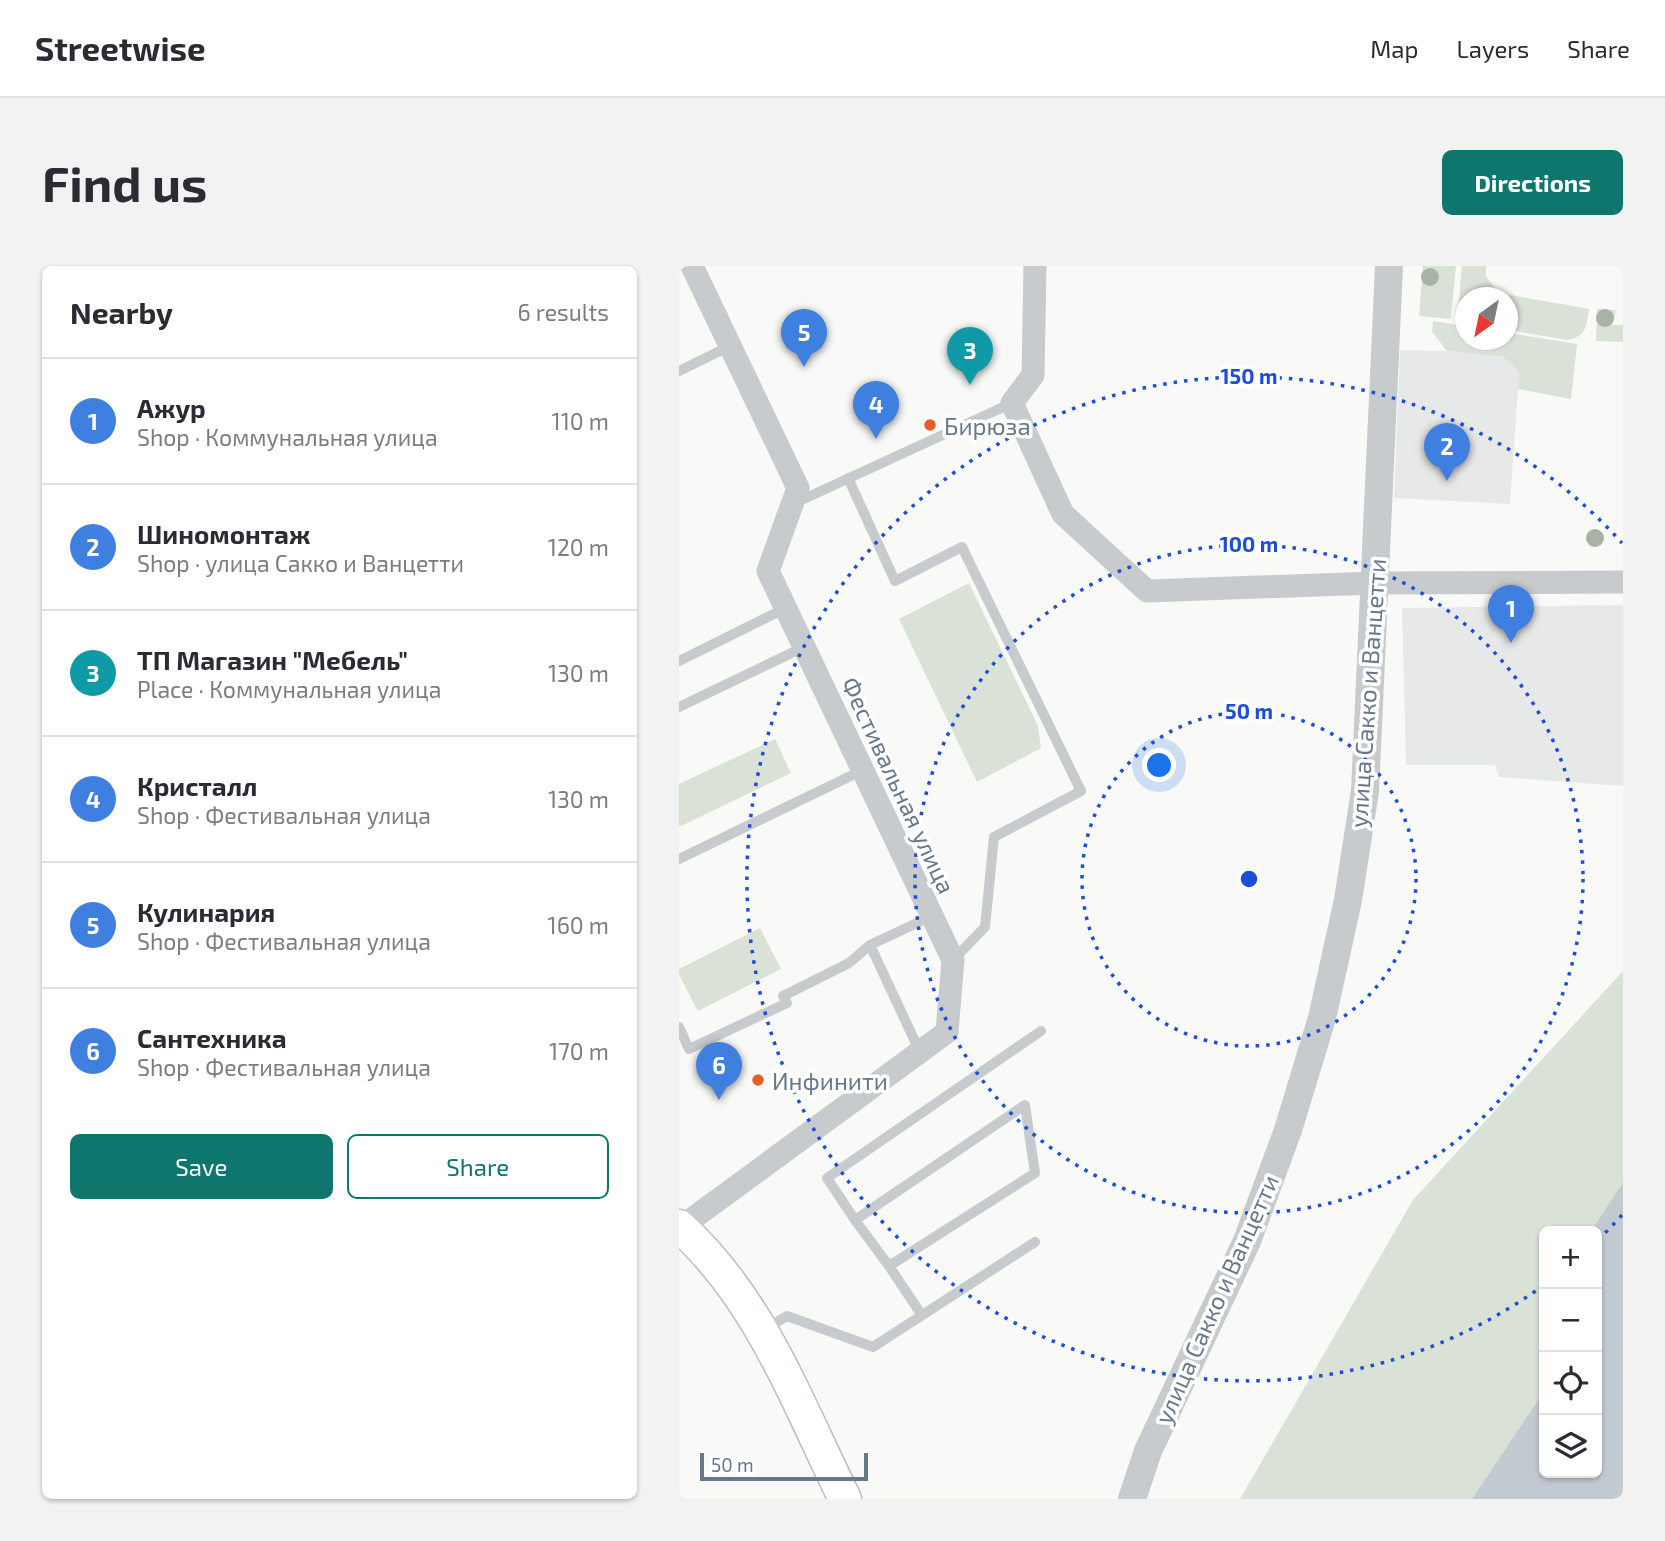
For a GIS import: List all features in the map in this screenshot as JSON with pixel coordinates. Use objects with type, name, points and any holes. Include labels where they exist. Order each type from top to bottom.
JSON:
[{"type":"main road","points":[[680,1226],[713,1261],[762,1332],[845,1499]]},
{"type":"street","name":"Фестивальная улица","points":[[692,266],[798,488],[768,571],[953,960]]},
{"type":"street","points":[[1035,266],[1033,375],[1011,402],[1063,514],[1147,591],[1374,583],[1623,582]]},
{"type":"street","name":"улица Сакко и Ванцетти","points":[[1132,1499],[1148,1451],[1247,1241],[1288,1130],[1322,1018],[1348,900],[1365,791],[1389,266]]},
{"type":"street","points":[[680,1226],[947,1032],[953,960]]},
{"type":"lane","points":[[679,371],[730,346]]},
{"type":"lane","points":[[792,505],[1011,402]]},
{"type":"lane","points":[[848,478],[895,581],[962,547],[1081,791],[994,837],[985,927],[953,960]]},
{"type":"lane","points":[[679,661],[786,608]]},
{"type":"lane","points":[[679,707],[804,647]]},
{"type":"lane","points":[[679,859],[863,770]]},
{"type":"lane","points":[[679,1027],[689,1049],[787,1003],[783,996],[849,963],[870,945],[932,916]]},
{"type":"lane","points":[[870,945],[920,1052]]},
{"type":"lane","points":[[921,1314],[827,1178],[1041,1031]]},
{"type":"lane","points":[[855,1220],[1025,1105],[1035,1173],[889,1266]]},
{"type":"lane","points":[[762,1332],[787,1316],[873,1347],[1035,1242]]},
{"type":"shaded area","points":[[1423,266],[1456,266],[1451,319],[1419,316]]},
{"type":"shaded area","points":[[1462,266],[1486,266],[1486,276],[1494,287],[1460,287]]},
{"type":"shaded area","points":[[1518,296],[1589,309],[1585,329],[1579,336],[1568,340],[1518,332]]},
{"type":"shaded area","points":[[1597,309],[1616,310],[1612,325],[1623,325],[1623,342],[1596,341]]},
{"type":"shaded area","points":[[1433,321],[1455,324],[1455,350],[1518,350],[1518,335],[1577,344],[1571,399],[1518,389],[1519,372],[1503,357],[1447,351],[1432,332]]},
{"type":"shaded area","points":[[1400,350],[1447,351],[1503,357],[1519,372],[1510,504],[1394,498]]},
{"type":"shaded area","points":[[969,583],[1038,726],[1041,748],[977,782],[899,619]]},
{"type":"shaded area","points":[[1623,605],[1623,786],[1499,777],[1495,765],[1406,765],[1402,608]]},
{"type":"shaded area","points":[[775,739],[791,773],[679,827],[679,784]]},
{"type":"shaded area","points":[[760,928],[781,969],[698,1011],[679,975],[679,969]]},
{"type":"shaded area","points":[[1623,971],[1623,1182],[1594,1226],[1539,1226],[1539,1398],[1472,1499],[1240,1499],[1413,1200]]},
{"type":"shaded area","points":[[1623,1182],[1623,1499],[1472,1499],[1539,1398],[1539,1478],[1602,1478],[1602,1226],[1594,1226]]},
{"type":"place","name":"Кулинария","points":[[804,367]]},
{"type":"place","name":"ТП Магазин \"Мебель\"","points":[[970,385]]},
{"type":"place","name":"Бирюза","points":[[930,425]]},
{"type":"place","name":"Кристалл","points":[[876,439]]},
{"type":"place","name":"Шиномонтаж","points":[[1447,481]]},
{"type":"place","name":"Ажур","points":[[1511,643]]},
{"type":"place","name":"Инфинити","points":[[758,1080]]},
{"type":"place","name":"Сантехника","points":[[719,1100]]}]
